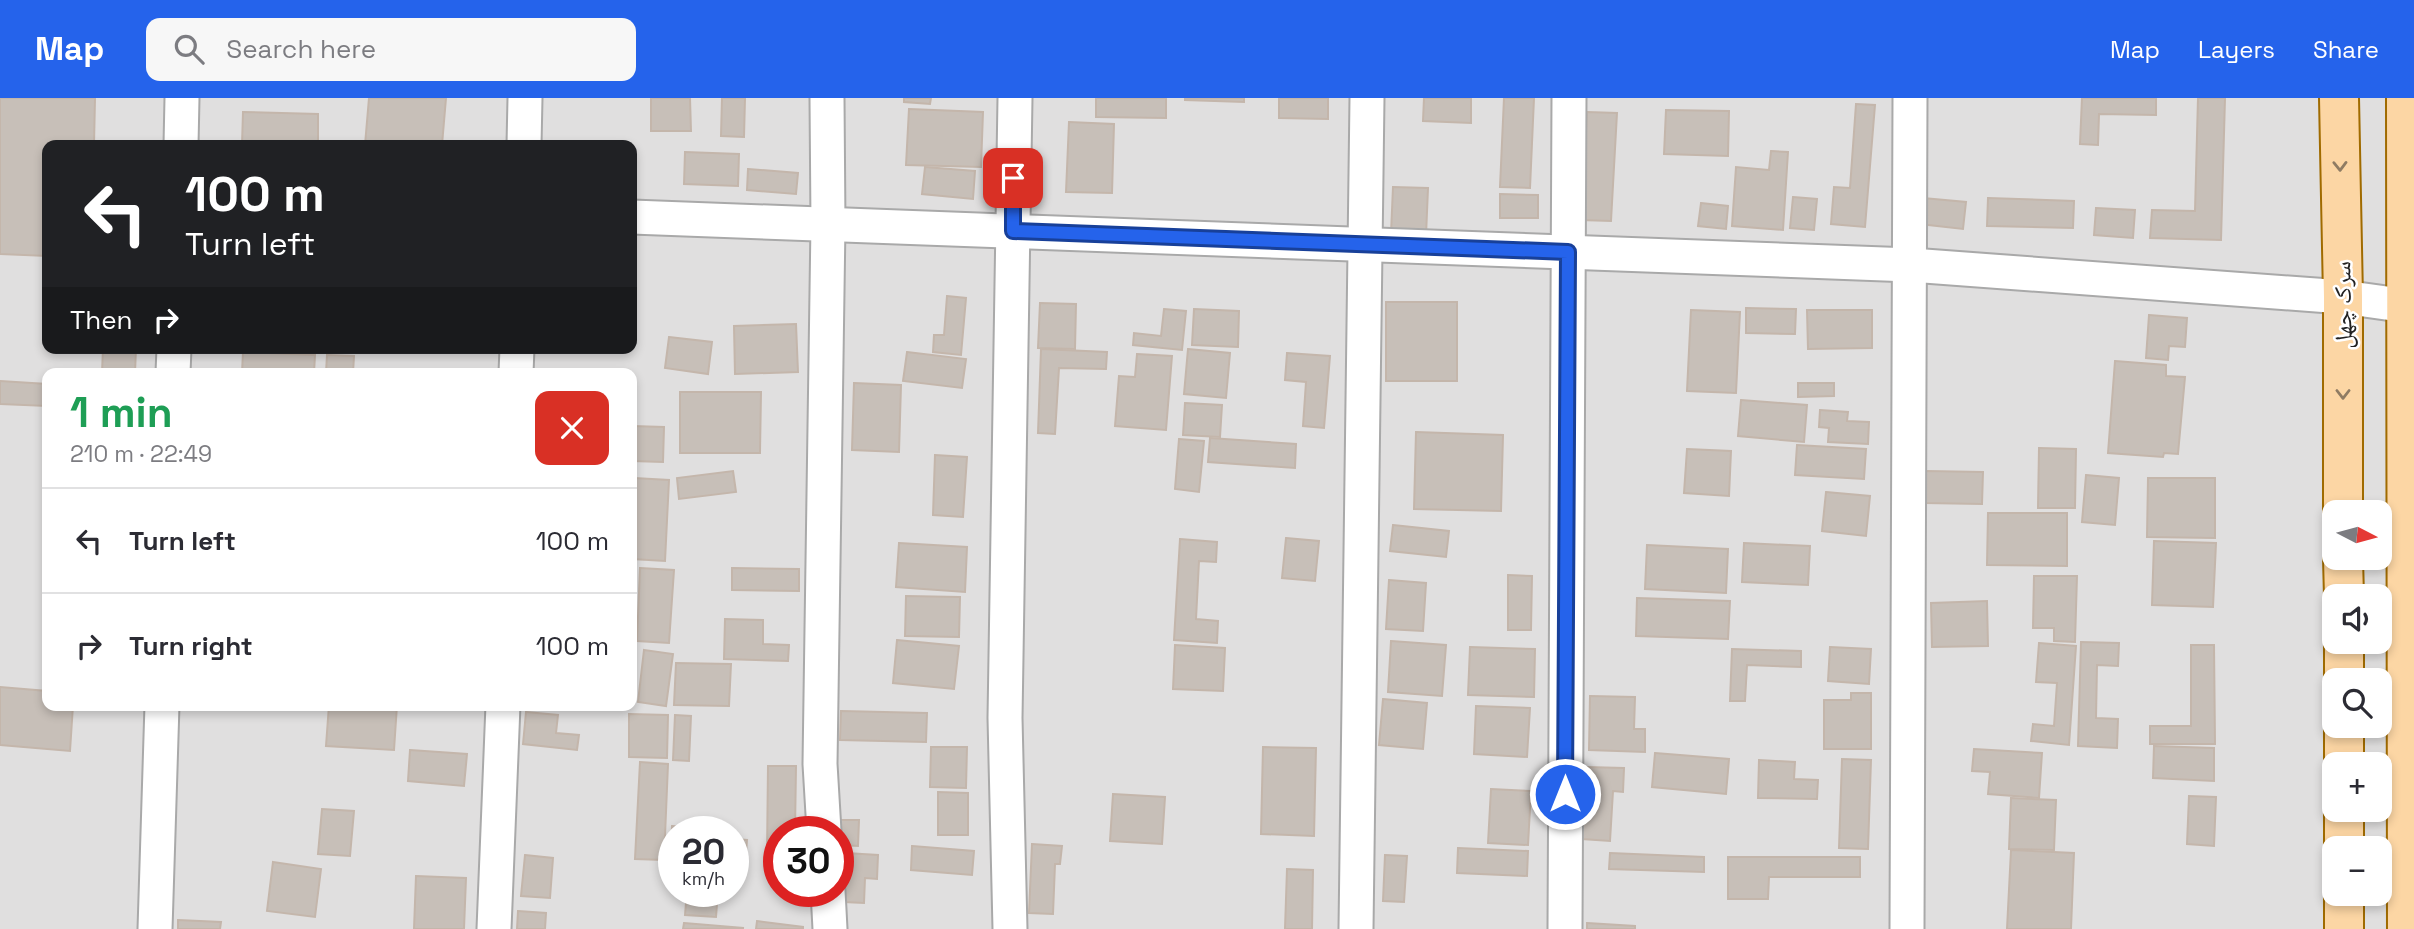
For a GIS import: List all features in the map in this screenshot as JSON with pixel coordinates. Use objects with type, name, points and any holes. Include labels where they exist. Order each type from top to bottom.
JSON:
[{"type":"main road","name":"سرک چهل","points":[[2339,98],[2343,500]]},
{"type":"main road","points":[[2406,98],[2410,306],[2407,929]]},
{"type":"main road","points":[[2344,906],[2344,929]]},
{"type":"street","points":[[181,140],[182,98]]},
{"type":"street","points":[[524,140],[525,98]]},
{"type":"street","points":[[823,816],[820,764],[828,224],[827,98]]},
{"type":"street","points":[[1010,929],[1005,718],[1015,98]]},
{"type":"street","points":[[1356,929],[1367,98]]},
{"type":"street","points":[[1565,929],[1569,98]]},
{"type":"street","points":[[1907,929],[1910,98]]},
{"type":"street","points":[[637,216],[1911,265],[2343,297],[2410,306]]},
{"type":"street","points":[[155,929],[162,711]]},
{"type":"street","points":[[494,929],[503,711]]},
{"type":"street","points":[[829,907],[830,929]]},
{"type":"shaded area","points":[[0,98],[2414,98],[2414,929],[0,929]]},
{"type":"building","points":[[0,98],[95,98],[94,140],[42,140],[42,256],[0,254]]},
{"type":"building","points":[[369,98],[446,98],[442,140],[365,140]]},
{"type":"building","points":[[651,98],[690,98],[691,131],[651,131]]},
{"type":"building","points":[[722,98],[745,98],[744,137],[721,136]]},
{"type":"building","points":[[904,98],[931,98],[930,104],[904,102]]},
{"type":"building","points":[[1096,98],[1166,98],[1166,118],[1096,117]]},
{"type":"building","points":[[1244,98],[1244,102],[1185,100]]},
{"type":"building","points":[[1279,98],[1328,98],[1328,119],[1279,118]]},
{"type":"building","points":[[1424,98],[1471,98],[1471,123],[1423,121]]},
{"type":"building","points":[[1504,98],[1534,98],[1530,188],[1500,187]]},
{"type":"building","points":[[2082,98],[2156,98],[2156,115],[2099,114],[2098,145],[2080,144]]},
{"type":"building","points":[[2198,98],[2225,98],[2221,240],[2150,238],[2152,210],[2195,211]]},
{"type":"building","points":[[1856,104],[1875,105],[1865,227],[1831,224],[1834,187],[1850,188]]},
{"type":"building","points":[[909,109],[983,112],[981,167],[906,165]]},
{"type":"building","points":[[1666,110],[1729,111],[1728,156],[1664,154]]},
{"type":"building","points":[[243,112],[318,114],[318,140],[242,140]]},
{"type":"building","points":[[1587,112],[1617,113],[1611,221],[1581,220]]},
{"type":"building","points":[[1069,122],[1114,124],[1112,193],[1066,192]]},
{"type":"building","points":[[1771,151],[1788,152],[1783,230],[1732,226],[1736,167],[1769,170]]},
{"type":"building","points":[[685,152],[739,154],[738,186],[684,184]]},
{"type":"building","points":[[925,167],[975,171],[973,199],[922,194]]},
{"type":"building","points":[[748,169],[798,173],[796,194],[747,190]]},
{"type":"building","points":[[1393,187],[1428,188],[1426,236],[1391,234]]},
{"type":"building","points":[[1500,194],[1538,195],[1538,218],[1500,218]]},
{"type":"building","points":[[1793,197],[1817,199],[1814,230],[1790,228]]},
{"type":"building","points":[[1923,198],[1966,202],[1963,229],[1920,224]]},
{"type":"building","points":[[1988,198],[2074,201],[2073,228],[1987,226]]},
{"type":"building","points":[[1701,203],[1728,206],[1726,229],[1698,226]]},
{"type":"building","points":[[2096,208],[2135,210],[2133,238],[2094,235]]},
{"type":"building","points":[[947,296],[966,298],[961,355],[933,352],[934,335],[944,335]]},
{"type":"building","points":[[1386,302],[1457,302],[1457,381],[1386,381]]},
{"type":"building","points":[[1040,303],[1076,304],[1075,349],[1038,348]]},
{"type":"building","points":[[1746,308],[1796,309],[1795,334],[1746,333]]},
{"type":"building","points":[[1164,309],[1186,311],[1182,350],[1133,345],[1134,333],[1161,336]]},
{"type":"building","points":[[1194,309],[1239,311],[1238,347],[1192,345]]},
{"type":"building","points":[[1691,310],[1740,312],[1736,393],[1687,391]]},
{"type":"building","points":[[1807,310],[1872,310],[1872,348],[1808,349]]},
{"type":"building","points":[[2149,315],[2187,318],[2185,347],[2169,346],[2168,360],[2146,358]]},
{"type":"building","points":[[796,324],[798,372],[735,374],[734,326]]},
{"type":"building","points":[[669,337],[712,342],[708,374],[665,368]]},
{"type":"building","points":[[1041,349],[1107,352],[1106,369],[1059,368],[1055,434],[1038,433]]},
{"type":"building","points":[[1188,349],[1230,353],[1226,398],[1184,394]]},
{"type":"building","points":[[907,352],[966,359],[962,388],[903,381]]},
{"type":"building","points":[[1287,353],[1330,356],[1324,428],[1303,426],[1306,382],[1285,380]]},
{"type":"building","points":[[103,354],[136,354],[135,368],[102,368]]},
{"type":"building","points":[[243,354],[315,355],[314,368],[242,368]]},
{"type":"building","points":[[1137,354],[1172,356],[1166,430],[1115,426],[1119,376],[1135,377]]},
{"type":"building","points":[[327,355],[354,356],[353,368],[326,368]]},
{"type":"building","points":[[2115,361],[2166,365],[2166,376],[2185,377],[2178,454],[2164,453],[2163,457],[2108,453]]},
{"type":"building","points":[[0,381],[42,384],[42,406],[0,404]]},
{"type":"building","points":[[854,383],[901,385],[899,452],[852,450]]},
{"type":"building","points":[[1798,383],[1834,383],[1834,396],[1798,397]]},
{"type":"building","points":[[680,392],[761,392],[760,453],[680,453]]},
{"type":"building","points":[[1741,400],[1807,405],[1804,442],[1738,436]]},
{"type":"building","points":[[1185,403],[1222,405],[1220,437],[1183,435]]},
{"type":"building","points":[[1820,410],[1848,412],[1847,421],[1869,422],[1868,444],[1828,442],[1829,428],[1819,427]]},
{"type":"building","points":[[637,426],[664,427],[663,462],[637,461]]},
{"type":"building","points":[[1416,432],[1503,435],[1501,511],[1414,509]]},
{"type":"building","points":[[1210,438],[1296,444],[1295,468],[1208,462]]},
{"type":"building","points":[[1179,439],[1204,441],[1199,492],[1175,489]]},
{"type":"building","points":[[1797,445],[1866,449],[1864,479],[1795,475]]},
{"type":"building","points":[[2039,448],[2076,449],[2075,508],[2038,508]]},
{"type":"building","points":[[1687,449],[1731,451],[1729,496],[1684,493]]},
{"type":"building","points":[[935,455],[967,457],[963,517],[933,515]]},
{"type":"building","points":[[733,471],[736,492],[679,499],[677,478]]},
{"type":"building","points":[[1926,471],[1983,472],[1982,504],[1925,503]]},
{"type":"building","points":[[2086,475],[2119,478],[2115,525],[2082,522]]},
{"type":"building","points":[[637,478],[669,480],[665,561],[637,559]]},
{"type":"building","points":[[2148,478],[2215,478],[2215,538],[2147,537]]},
{"type":"building","points":[[1826,492],[1870,496],[1866,536],[1822,531]]},
{"type":"building","points":[[1988,513],[2067,513],[2067,566],[1987,565]]},
{"type":"building","points":[[1393,525],[1449,531],[1446,557],[1390,551]]},
{"type":"building","points":[[1286,538],[1319,541],[1315,581],[1282,578]]},
{"type":"building","points":[[1180,539],[1217,542],[1216,562],[1199,561],[1196,619],[1218,621],[1217,643],[1174,640]]},
{"type":"building","points":[[2154,541],[2216,543],[2213,607],[2152,605]]},
{"type":"building","points":[[899,543],[967,547],[965,592],[896,587]]},
{"type":"building","points":[[1744,543],[1810,546],[1808,585],[1742,582]]},
{"type":"building","points":[[1647,545],[1728,549],[1726,593],[1645,589]]},
{"type":"building","points":[[640,568],[674,570],[669,643],[637,641]]},
{"type":"building","points":[[732,568],[799,569],[799,591],[732,590]]},
{"type":"building","points":[[1508,575],[1532,576],[1531,630],[1508,630]]},
{"type":"building","points":[[2034,576],[2077,576],[2075,642],[2054,641],[2054,628],[2033,628]]},
{"type":"building","points":[[1389,580],[1426,583],[1423,631],[1386,629]]},
{"type":"building","points":[[906,596],[960,597],[959,637],[905,636]]},
{"type":"building","points":[[1637,598],[1730,601],[1728,639],[1636,636]]},
{"type":"building","points":[[1987,601],[1988,646],[1932,647],[1931,603]]},
{"type":"building","points":[[725,619],[763,620],[763,644],[789,645],[788,661],[724,659]]},
{"type":"building","points":[[897,640],[959,646],[954,689],[893,683]]},
{"type":"building","points":[[1391,641],[1446,645],[1442,696],[1388,692]]},
{"type":"building","points":[[2081,642],[2119,643],[2118,666],[2097,665],[2096,718],[2118,719],[2117,748],[2078,746]]},
{"type":"building","points":[[2039,643],[2076,646],[2069,745],[2031,741],[2033,724],[2054,726],[2057,683],[2036,682]]},
{"type":"building","points":[[1175,645],[1225,648],[1223,691],[1173,689]]},
{"type":"building","points":[[2191,645],[2214,645],[2215,744],[2150,744],[2150,726],[2191,726]]},
{"type":"building","points":[[1470,647],[1535,649],[1534,697],[1468,695]]},
{"type":"building","points":[[1830,647],[1871,649],[1869,684],[1828,681]]},
{"type":"building","points":[[1732,649],[1801,651],[1801,667],[1747,665],[1745,701],[1730,701]]},
{"type":"building","points":[[644,650],[673,654],[666,706],[638,702]]},
{"type":"building","points":[[676,663],[731,664],[729,706],[674,705]]},
{"type":"building","points":[[0,687],[42,691],[42,711],[73,711],[70,751],[0,745]]},
{"type":"building","points":[[1851,693],[1871,693],[1871,749],[1824,749],[1824,700],[1851,700]]},
{"type":"building","points":[[1590,696],[1635,697],[1634,729],[1645,729],[1645,752],[1589,750]]},
{"type":"building","points":[[1383,699],[1427,703],[1423,749],[1379,745]]},
{"type":"building","points":[[1476,706],[1530,708],[1527,757],[1474,754]]},
{"type":"building","points":[[329,711],[397,711],[394,750],[326,746]]},
{"type":"building","points":[[841,711],[927,713],[926,742],[840,740]]},
{"type":"building","points":[[526,712],[558,715],[556,733],[579,735],[577,750],[523,744]]},
{"type":"building","points":[[629,714],[668,715],[667,758],[629,757]]},
{"type":"building","points":[[675,715],[691,716],[689,761],[673,760]]},
{"type":"building","points":[[2154,746],[2214,748],[2214,781],[2153,778]]},
{"type":"building","points":[[931,747],[967,747],[966,788],[930,787]]},
{"type":"building","points":[[1263,747],[1316,748],[1314,836],[1261,834]]},
{"type":"building","points":[[1974,749],[2042,753],[2039,798],[1988,794],[1990,772],[1972,771]]},
{"type":"building","points":[[410,750],[467,754],[464,786],[408,781]]},
{"type":"building","points":[[1655,753],[1729,759],[1726,794],[1652,787]]},
{"type":"building","points":[[1842,759],[1871,760],[1868,849],[1839,848]]},
{"type":"building","points":[[1759,760],[1795,762],[1794,779],[1818,780],[1817,799],[1758,798]]},
{"type":"building","points":[[640,762],[668,764],[666,816],[658,816],[658,860],[635,859]]},
{"type":"building","points":[[768,766],[796,766],[795,816],[767,816]]},
{"type":"building","points":[[1586,767],[1624,768],[1623,792],[1613,791],[1610,841],[1582,839]]},
{"type":"building","points":[[1491,789],[1531,791],[1528,845],[1488,843]]},
{"type":"building","points":[[938,792],[968,793],[968,835],[938,835]]},
{"type":"building","points":[[1113,794],[1165,797],[1162,844],[1110,841]]},
{"type":"building","points":[[2189,796],[2216,797],[2214,846],[2187,844]]},
{"type":"building","points":[[2011,798],[2056,800],[2054,850],[2009,849]]},
{"type":"building","points":[[322,809],[354,811],[350,856],[318,854]]},
{"type":"building","points":[[854,820],[859,820],[858,846],[854,846]]},
{"type":"building","points":[[1032,844],[1062,846],[1060,864],[1055,864],[1053,914],[1029,913]]},
{"type":"building","points":[[912,846],[974,851],[972,875],[911,870]]},
{"type":"building","points":[[1458,848],[1528,851],[1527,876],[1457,873]]},
{"type":"building","points":[[2011,850],[2074,853],[2071,929],[2007,929]]},
{"type":"building","points":[[1610,853],[1704,857],[1704,872],[1609,869]]},
{"type":"building","points":[[854,854],[878,855],[877,879],[865,878],[864,903],[854,902]]},
{"type":"building","points":[[525,855],[553,858],[550,898],[521,896]]},
{"type":"building","points":[[1385,855],[1407,856],[1404,902],[1383,901]]},
{"type":"building","points":[[1728,857],[1860,857],[1860,877],[1769,877],[1768,899],[1728,899]]},
{"type":"building","points":[[273,862],[321,869],[315,917],[267,911]]},
{"type":"building","points":[[1287,869],[1313,870],[1312,929],[1285,929]]},
{"type":"building","points":[[416,876],[466,878],[464,929],[414,929]]},
{"type":"building","points":[[686,907],[717,907],[716,917],[685,915]]},
{"type":"building","points":[[518,911],[546,913],[545,929],[517,929]]},
{"type":"building","points":[[178,920],[221,922],[220,929],[178,929]]},
{"type":"building","points":[[757,921],[803,927],[803,929],[756,929]]},
{"type":"building","points":[[684,923],[744,928],[683,929]]},
{"type":"building","points":[[1587,923],[1635,926],[1635,929],[1587,929]]},
{"type":"route","points":[[1013,178],[1013,231],[1568,252],[1565,794]]}]
